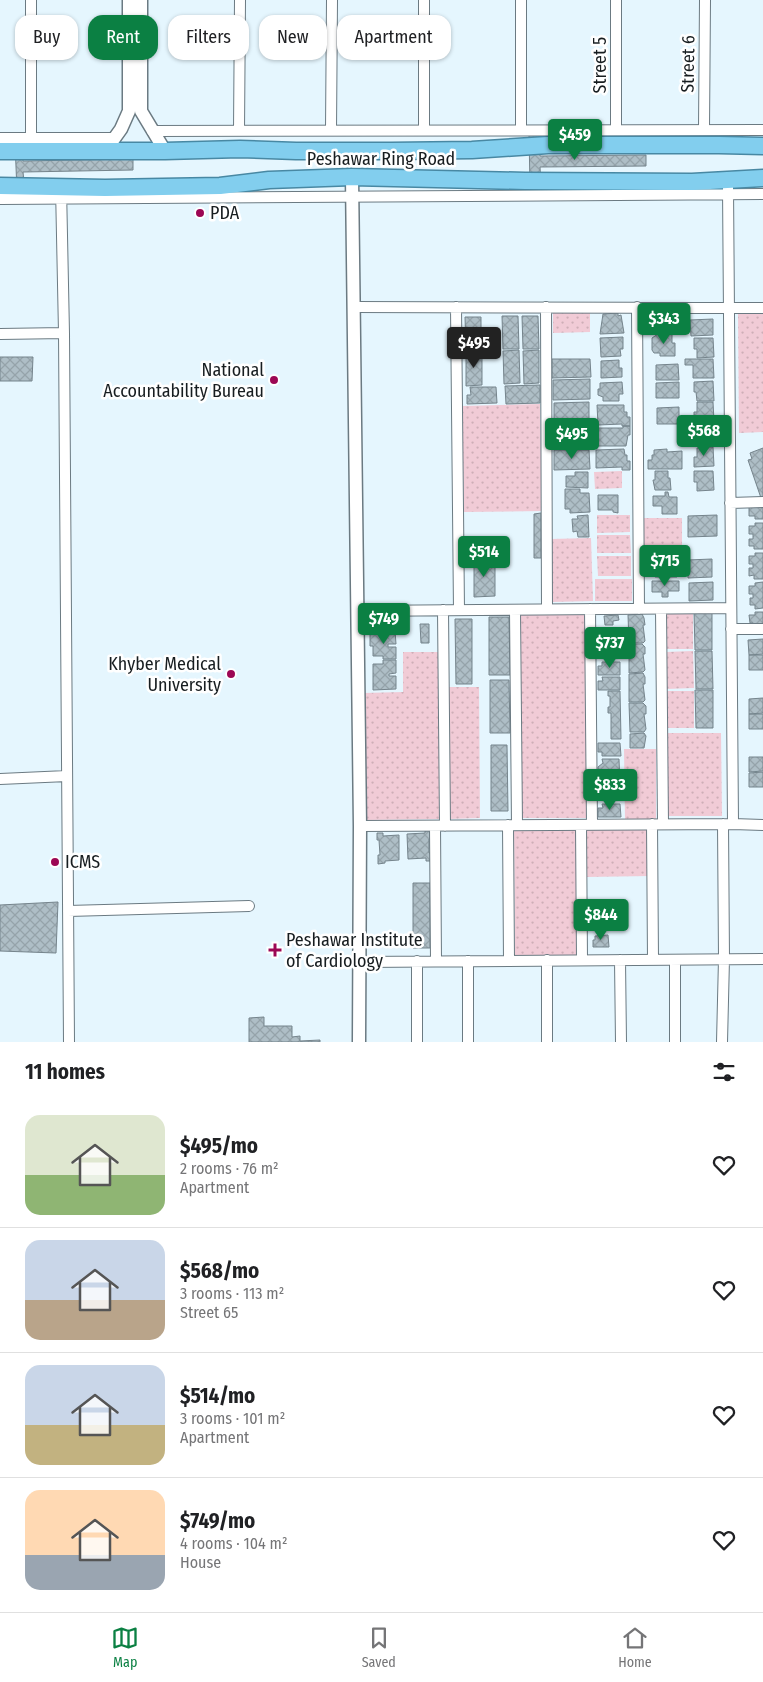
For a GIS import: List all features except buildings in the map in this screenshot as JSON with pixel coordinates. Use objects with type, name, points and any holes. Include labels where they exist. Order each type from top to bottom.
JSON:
[{"type":"highway","name":"Peshawar Ring Road","points":[[0,151],[110,144],[164,151],[240,149],[296,151],[472,150],[548,145],[763,146]]},
{"type":"highway","name":"Peshawar Ring Road","points":[[0,186],[62,193],[220,186],[269,180],[352,177],[692,182],[728,187],[763,178]]},
{"type":"street","points":[[31,0],[31,138]]},
{"type":"street","points":[[0,138],[31,138],[110,144],[121,129],[129,111],[129,0]]},
{"type":"street","points":[[141,0],[142,110],[164,151]]},
{"type":"street","points":[[239,130],[240,0]]},
{"type":"street","points":[[331,130],[332,0]]},
{"type":"street","points":[[424,0],[424,130]]},
{"type":"street","points":[[521,0],[521,130]]},
{"type":"street","name":"Street 5","points":[[616,0],[616,130]]},
{"type":"street","name":"Street 6","points":[[704,129],[705,0]]},
{"type":"street","points":[[152,131],[763,130]]},
{"type":"street","points":[[352,177],[360,826],[359,1042]]},
{"type":"street","points":[[0,200],[62,193],[441,197],[728,187],[763,194]]},
{"type":"street","points":[[722,1042],[731,629],[728,187]]},
{"type":"street","points":[[62,193],[69,1042]]},
{"type":"street","points":[[354,307],[763,308]]},
{"type":"street","points":[[456,307],[459,610]]},
{"type":"street","points":[[546,307],[547,609]]},
{"type":"street","points":[[637,307],[639,609]]},
{"type":"street","points":[[0,334],[64,333]]},
{"type":"street","points":[[730,503],[763,502]]},
{"type":"street","points":[[357,611],[731,608]]},
{"type":"street","points":[[590,609],[592,825]]},
{"type":"street","points":[[661,609],[662,824]]},
{"type":"street","points":[[436,961],[443,610]]},
{"type":"street","points":[[509,961],[515,610]]},
{"type":"street","points":[[731,629],[763,629]]},
{"type":"street","points":[[0,779],[67,776]]},
{"type":"street","points":[[652,824],[653,960]]},
{"type":"street","points":[[581,825],[582,960]]},
{"type":"street","points":[[360,826],[763,825]]},
{"type":"street","points":[[68,911],[249,906]]},
{"type":"street","points":[[360,962],[763,959]]},
{"type":"street","points":[[547,960],[548,1042]]},
{"type":"street","points":[[620,960],[621,1042]]},
{"type":"street","points":[[675,960],[675,1042]]},
{"type":"street","points":[[417,961],[417,1042]]},
{"type":"street","points":[[468,961],[468,1042]]},
{"type":"shaded area","points":[[590,310],[590,332],[553,333],[553,311]]},
{"type":"shaded area","points":[[738,314],[763,314],[763,432],[739,433]]},
{"type":"shaded area","points":[[540,404],[542,511],[464,512],[462,406]]},
{"type":"shaded area","points":[[622,471],[622,488],[595,489],[594,472]]},
{"type":"shaded area","points":[[597,515],[630,515],[630,532],[597,533]]},
{"type":"shaded area","points":[[644,518],[682,518],[682,553],[644,552]]},
{"type":"shaded area","points":[[597,535],[630,535],[631,553],[597,553]]},
{"type":"shaded area","points":[[591,538],[593,601],[552,602],[551,539]]},
{"type":"shaded area","points":[[597,556],[631,556],[631,576],[598,576]]},
{"type":"shaded area","points":[[595,579],[632,579],[632,601],[595,601]]},
{"type":"shaded area","points":[[665,612],[693,612],[693,649],[665,649]]},
{"type":"shaded area","points":[[520,614],[586,614],[588,818],[522,818]]},
{"type":"shaded area","points":[[693,651],[694,688],[666,689],[665,652]]},
{"type":"shaded area","points":[[403,652],[438,652],[440,819],[366,820],[364,693],[403,692]]},
{"type":"shaded area","points":[[447,687],[479,687],[480,818],[449,819]]},
{"type":"shaded area","points":[[665,691],[694,691],[694,728],[666,728]]},
{"type":"shaded area","points":[[665,733],[721,733],[722,816],[666,816]]},
{"type":"shaded area","points":[[624,749],[656,749],[656,820],[625,820]]},
{"type":"shaded area","points":[[586,827],[649,827],[650,876],[587,877]]},
{"type":"shaded area","points":[[578,828],[579,957],[515,958],[514,829]]},
{"type":"place","name":"PDA","points":[[200,213]]},
{"type":"place","name":"National Accountability Bureau","points":[[274,380]]},
{"type":"place","name":"Khyber Medical University","points":[[231,674]]},
{"type":"place","name":"ICMS","points":[[55,862]]},
{"type":"place","name":"Peshawar Institute of Cardiology","points":[[275,950]]}]
